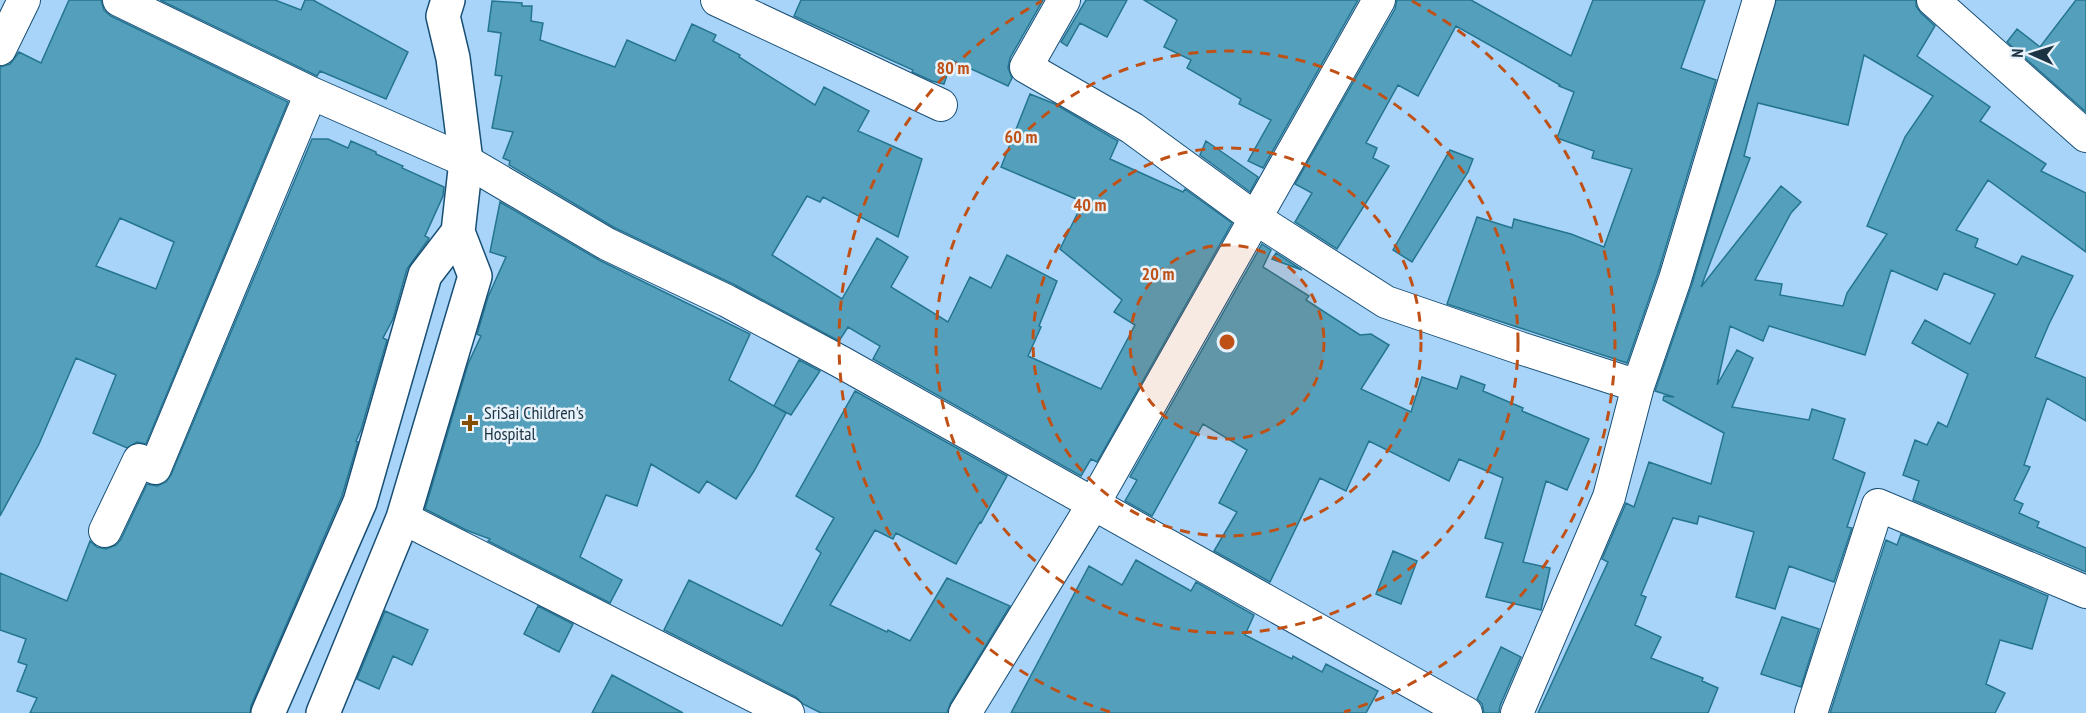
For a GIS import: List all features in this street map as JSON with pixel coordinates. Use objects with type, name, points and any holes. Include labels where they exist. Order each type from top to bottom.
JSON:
[{"type":"main road","points":[[323,713],[403,518],[475,276],[458,232],[466,161],[453,58],[443,16],[448,0]]},
{"type":"main road","points":[[453,58],[467,0]]},
{"type":"main road","points":[[268,713],[360,502],[425,275],[458,232]]},
{"type":"street","points":[[0,49],[24,0]]},
{"type":"street","points":[[119,0],[311,93],[466,161],[607,244],[727,301],[1094,503],[1466,713]]},
{"type":"street","points":[[717,0],[941,105]]},
{"type":"street","points":[[1064,0],[1026,67],[1132,128],[1255,218],[1386,302],[1638,386]]},
{"type":"street","points":[[965,713],[1094,503],[1379,0]]},
{"type":"street","points":[[1517,713],[1610,497],[1638,386],[1675,279],[1759,0]]},
{"type":"street","points":[[1933,0],[2086,136]]},
{"type":"street","points":[[105,531],[139,460],[155,468],[311,93]]},
{"type":"street","points":[[1811,713],[1878,505],[2086,592]]},
{"type":"street","points":[[403,518],[788,713]]},
{"type":"building","points":[[69,0],[101,0],[104,10],[111,16],[288,102],[146,444],[137,442],[127,448],[93,433],[116,375],[76,358],[39,444],[0,516],[0,67],[10,64],[19,52],[41,63]],"holes":[[[120,218],[174,242],[156,289],[96,266]]]},
{"type":"building","points":[[160,0],[275,0],[301,10],[305,0],[313,0],[408,52],[386,99],[320,71],[317,76]]},
{"type":"building","points":[[801,0],[1043,0],[1010,58],[1008,68],[1012,78],[1008,86],[952,60],[944,84],[932,81],[912,72],[913,70],[794,16]]},
{"type":"building","points":[[1086,0],[1127,0],[1107,37],[1080,23],[1067,46],[1061,42]]},
{"type":"building","points":[[1144,0],[1358,0],[1263,168],[1248,161],[1271,120],[1239,104],[1241,99],[1187,68],[1191,60],[1164,47],[1177,20]]},
{"type":"building","points":[[1397,0],[1471,0],[1571,56],[1593,0],[1705,0],[1681,68],[1716,80],[1658,273],[1627,363],[1447,304],[1477,217],[1512,228],[1514,219],[1571,234],[1604,247],[1632,169],[1592,158],[1594,151],[1557,138],[1574,92],[1559,86],[1456,26],[1418,96],[1398,85],[1366,143],[1377,148],[1373,158],[1389,166],[1337,249],[1295,222],[1312,193],[1295,184],[1395,9]]},
{"type":"building","points":[[1776,0],[1916,0],[1916,6],[1921,13],[1935,26],[1917,56],[1990,107],[1980,121],[2046,164],[2041,171],[2086,193],[2086,252],[1988,180],[1956,230],[1978,239],[1975,247],[2017,265],[2022,256],[2073,276],[2035,357],[2086,378],[2086,421],[2047,398],[2024,465],[2030,467],[2014,500],[2023,504],[2019,513],[2039,522],[2037,527],[2086,548],[2086,572],[1913,500],[1919,481],[1903,475],[1915,440],[1927,445],[1938,422],[1947,427],[1968,374],[1912,343],[1925,320],[1970,344],[1995,294],[1944,273],[1937,290],[1891,270],[1865,355],[1769,326],[1763,341],[1730,326],[1717,385],[1737,350],[1753,358],[1732,407],[1809,420],[1812,409],[1845,419],[1833,459],[1865,473],[1847,527],[1852,528],[1834,582],[1789,566],[1775,609],[1736,597],[1754,532],[1699,516],[1697,524],[1673,518],[1641,595],[1646,597],[1635,625],[1661,637],[1651,658],[1703,678],[1702,681],[1718,688],[1708,713],[1538,713],[1608,562],[1602,559],[1626,503],[1634,507],[1649,462],[1711,484],[1724,433],[1663,400],[1664,396],[1674,397],[1655,391],[1692,284]],"holes":[[[1864,55],[1933,96],[1905,137],[1867,226],[1887,234],[1847,293],[1843,306],[1780,295],[1782,284],[1755,280],[1791,213],[1801,202],[1781,186],[1701,287],[1750,158],[1744,156],[1758,103],[1848,125]]]},
{"type":"building","points":[[2076,0],[2086,0],[2086,112],[2007,42],[2017,29],[2040,47]]},
{"type":"building","points":[[492,1],[532,6],[531,21],[543,23],[540,40],[615,67],[627,40],[675,61],[692,24],[716,35],[713,41],[740,55],[739,57],[815,105],[824,87],[869,111],[858,131],[922,159],[898,237],[823,197],[820,202],[807,196],[772,255],[842,299],[877,238],[908,257],[891,287],[948,322],[970,277],[991,288],[1007,255],[1057,281],[1028,356],[1101,389],[1135,325],[1114,312],[1122,300],[1060,249],[1083,202],[1001,167],[1030,94],[1055,104],[1118,141],[1110,159],[1183,192],[1185,189],[1232,223],[1097,462],[1091,459],[1081,476],[873,359],[880,346],[848,327],[839,341],[735,285],[615,228],[509,165],[510,161],[503,158],[513,132],[492,128],[502,76],[495,75],[501,33],[488,31]]},
{"type":"building","points":[[312,139],[328,139],[348,148],[351,141],[444,187],[443,196],[425,236],[429,238],[407,269],[393,319],[383,338],[387,340],[342,496],[251,706],[250,713],[30,713],[37,698],[17,691],[27,665],[18,662],[26,639],[0,630],[0,573],[67,601],[90,541],[97,547],[106,549],[116,545],[147,484],[157,486],[166,482],[171,475]]},
{"type":"building","points":[[1206,141],[1258,177],[1250,192],[1200,155]]},
{"type":"building","points":[[1450,150],[1473,159],[1468,172],[1412,262],[1393,250]]},
{"type":"building","points":[[500,202],[599,260],[750,334],[729,380],[786,413],[736,499],[707,481],[699,493],[651,464],[637,506],[606,495],[580,557],[622,580],[610,603],[488,541],[490,539],[466,530],[425,509],[468,364],[481,336],[477,334],[488,297],[506,257],[490,252]]},
{"type":"building","points":[[1262,244],[1271,250],[1263,267],[1309,296],[1306,300],[1360,335],[1371,334],[1389,345],[1361,389],[1411,412],[1422,377],[1457,389],[1461,376],[1485,385],[1483,391],[1523,408],[1522,411],[1589,439],[1567,490],[1546,481],[1523,562],[1550,568],[1541,610],[1486,597],[1503,543],[1485,538],[1503,478],[1459,459],[1449,481],[1369,441],[1346,491],[1320,478],[1270,582],[1214,551],[1237,512],[1219,503],[1247,450],[1203,424],[1152,516],[1125,501],[1137,480],[1130,477]]},
{"type":"building","points":[[1276,253],[1302,270],[1272,259]]},
{"type":"building","points":[[799,360],[820,371],[791,415],[774,406]]},
{"type":"building","points":[[855,391],[1007,476],[956,564],[896,533],[893,539],[875,530],[830,605],[910,641],[947,578],[1010,606],[950,704],[947,713],[821,713],[803,704],[796,697],[664,630],[689,580],[782,626],[821,553],[816,549],[834,518],[796,496]]},
{"type":"building","points":[[1901,534],[2048,596],[2032,649],[2000,640],[1986,684],[2005,693],[1995,713],[1830,713],[1886,540],[1897,545]]},
{"type":"building","points":[[1393,551],[1417,561],[1401,604],[1376,594]]},
{"type":"building","points":[[1136,560],[1191,591],[1196,582],[1254,615],[1245,635],[1292,659],[1293,656],[1322,672],[1326,664],[1378,691],[1366,713],[1011,713],[1089,566],[1122,585]]},
{"type":"building","points":[[538,606],[573,624],[559,652],[524,634]]},
{"type":"building","points":[[385,611],[428,630],[412,665],[393,656],[379,689],[357,679]]},
{"type":"building","points":[[1782,617],[1819,629],[1801,687],[1761,674]]},
{"type":"building","points":[[1501,647],[1521,657],[1499,713],[1484,713],[1482,704],[1477,699]]},
{"type":"building","points":[[612,675],[683,713],[592,713]]},
{"type":"place","name":"SriSai Children's Hospital","points":[[470,423]]}]
